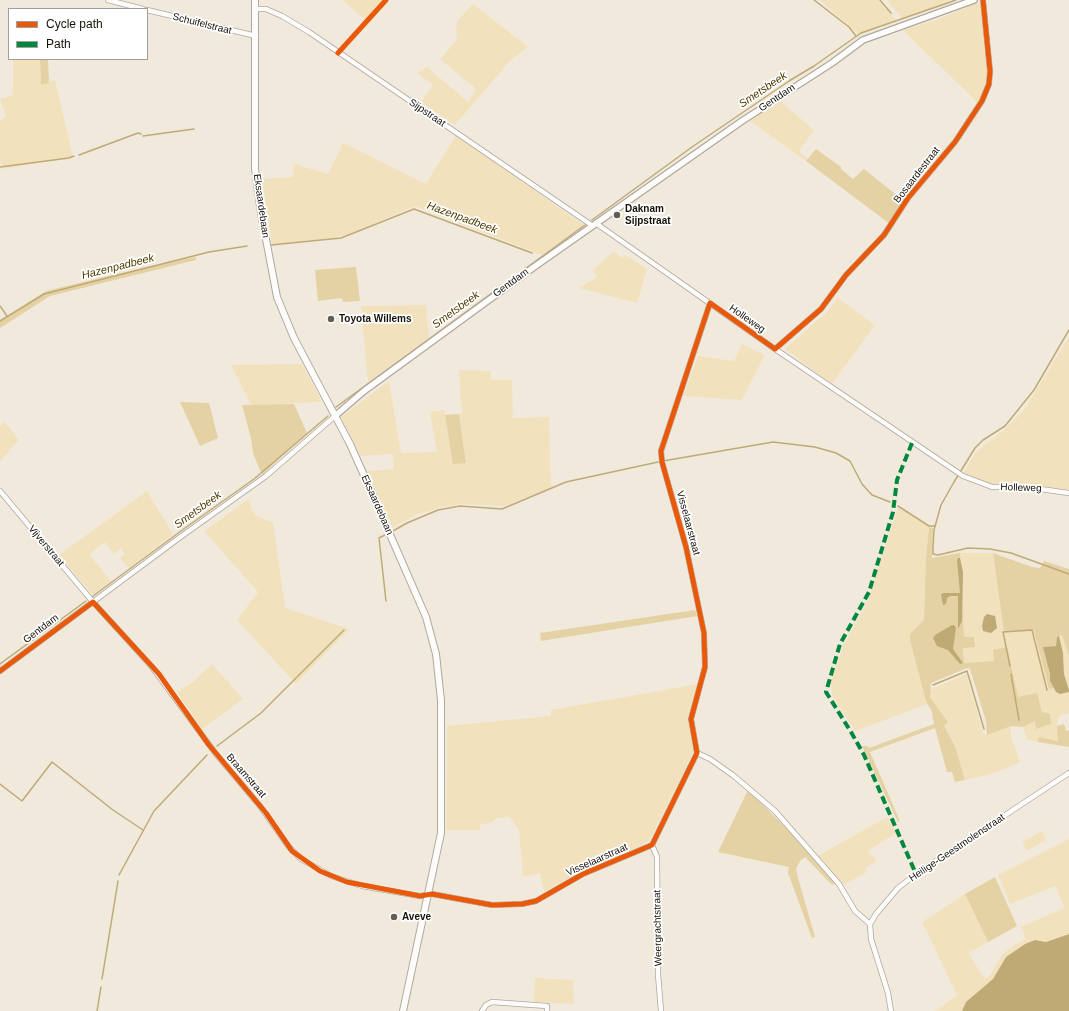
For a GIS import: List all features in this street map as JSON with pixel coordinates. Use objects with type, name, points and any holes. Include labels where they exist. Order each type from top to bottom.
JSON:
[{"type":"main road","name":"Eksaardebaan","points":[[256,0],[255,169],[259,203],[274,286],[288,324],[359,464],[418,598],[430,630],[436,654],[441,700],[441,833],[403,1011]]},
{"type":"street","points":[[108,0],[139,8]]},
{"type":"street","name":"Gentdam","points":[[0,671],[179,538],[266,476],[364,391],[462,319],[742,121],[832,63],[863,40],[974,0]]},
{"type":"street","name":"Bosaardestraat","points":[[775,349],[821,309],[846,275],[884,235],[908,198],[955,142],[982,101],[989,84],[990,71],[983,0]]},
{"type":"street","name":"Sijpstraat","points":[[256,9],[266,9],[303,28],[595,225]]},
{"type":"street","name":"Schuifelstraat","points":[[148,10],[256,36]]},
{"type":"street","name":"Holleweg","points":[[595,225],[963,476],[992,487],[1026,487],[1069,493]]},
{"type":"street","name":"Visselaarstraat","points":[[697,753],[691,719],[705,667],[704,633],[686,547],[662,462],[661,451],[710,303]]},
{"type":"street","name":"Vijverstraat","points":[[0,491],[92,602]]},
{"type":"street","name":"Braamstraat","points":[[92,602],[152,667],[216,754],[263,810],[289,847],[301,859],[320,871],[347,882],[420,896],[427,894]]},
{"type":"street","points":[[652,845],[697,753],[710,759],[734,776],[775,811],[839,884],[855,911],[870,924],[871,939],[888,993],[891,1011]]},
{"type":"street","name":"Heilige-Geestmolenstraat","points":[[870,924],[898,888],[916,874],[1069,773]]},
{"type":"street","name":"Visselaarstraat","points":[[427,894],[492,905],[522,904],[536,901],[583,874],[652,845]]},
{"type":"street","name":"Weergrachtstraat","points":[[652,845],[657,857],[658,974],[661,1011]]},
{"type":"street","points":[[482,1011],[486,1005],[492,1002],[547,1008]]},
{"type":"shaded area","points":[[342,0],[384,0],[366,20]]},
{"type":"shaded area","points":[[820,0],[879,0],[897,21],[859,35]]},
{"type":"shaded area","points":[[887,0],[948,0],[950,4],[902,18]]},
{"type":"shaded area","points":[[976,3],[981,5],[989,75],[986,88],[979,104],[903,30],[936,20]]},
{"type":"shaded area","points":[[473,4],[528,47],[509,62],[455,125],[421,102],[433,85],[417,73],[427,67],[468,102],[476,89],[440,59],[457,40],[456,27],[458,20]]},
{"type":"shaded area","points":[[13,60],[40,60],[41,85],[55,80],[73,157],[4,169],[0,160],[0,121],[6,117],[0,99],[13,95]]},
{"type":"shaded area","points":[[40,60],[48,60],[49,83],[41,85]]},
{"type":"shaded area","points":[[779,100],[814,130],[799,151],[808,159],[806,161],[750,121]]},
{"type":"shaded area","points":[[456,135],[585,226],[542,255],[415,206],[347,235],[320,240],[272,244],[262,179],[293,177],[294,164],[328,174],[343,143],[426,184]]},
{"type":"shaded area","points":[[816,149],[841,167],[841,169],[853,179],[864,169],[904,201],[890,224],[806,161]]},
{"type":"shaded area","points":[[614,251],[622,258],[625,255],[647,269],[637,303],[579,288],[597,277],[593,270]]},
{"type":"shaded area","points":[[196,257],[196,260],[50,296],[0,328],[0,321],[46,291],[150,266]]},
{"type":"shaded area","points":[[356,267],[360,301],[343,302],[342,298],[318,301],[315,270]]},
{"type":"shaded area","points":[[838,298],[875,325],[832,384],[785,349],[828,311]]},
{"type":"shaded area","points":[[426,305],[429,338],[368,382],[361,306]]},
{"type":"shaded area","points":[[1069,337],[1069,490],[1036,485],[991,485],[963,473],[977,451],[1004,430],[1024,410]]},
{"type":"shaded area","points":[[742,344],[765,355],[742,400],[683,396],[698,356],[734,361]]},
{"type":"shaded area","points":[[302,364],[322,402],[251,405],[231,365]]},
{"type":"shaded area","points":[[459,370],[491,371],[491,380],[512,380],[513,418],[549,417],[551,488],[504,506],[462,504],[442,507],[415,515],[393,528],[367,471],[394,469],[393,454],[361,456],[341,417],[389,381],[401,453],[437,452],[430,412],[444,410],[453,463],[466,462],[459,414],[462,413]]},
{"type":"shaded area","points":[[180,402],[209,403],[218,438],[200,446]]},
{"type":"shaded area","points":[[294,404],[307,433],[262,475],[253,453],[251,438],[242,405]]},
{"type":"shaded area","points":[[459,414],[466,463],[453,464],[445,415]]},
{"type":"shaded area","points":[[5,422],[19,440],[0,461],[0,426]]},
{"type":"shaded area","points":[[147,491],[173,534],[129,568],[120,558],[125,554],[121,548],[114,554],[105,542],[89,554],[111,581],[93,595],[59,555]]},
{"type":"shaded area","points":[[249,499],[252,510],[257,516],[273,523],[285,608],[349,629],[296,684],[237,620],[258,592],[204,531]]},
{"type":"shaded area","points":[[898,507],[929,527],[926,559],[924,620],[910,634],[928,704],[855,731],[832,695],[831,681],[844,644],[868,601]]},
{"type":"shaded area","points":[[929,527],[933,528],[932,558],[960,553],[964,637],[974,637],[975,647],[963,648],[964,663],[994,661],[993,650],[1007,647],[1018,697],[1037,693],[1042,712],[1050,714],[1051,724],[1036,729],[1035,721],[1023,727],[1011,726],[987,735],[986,721],[970,669],[967,668],[931,683],[930,697],[948,722],[944,726],[955,746],[965,780],[955,782],[952,772],[947,772],[935,728],[870,752],[900,821],[898,822],[862,746],[867,746],[869,748],[934,724],[932,712],[926,701],[910,640],[910,634],[924,620],[926,559]]},
{"type":"shaded area","points":[[960,553],[993,553],[1004,632],[1034,631],[1049,689],[1054,688],[1056,692],[1069,690],[1069,713],[1059,716],[1057,723],[1059,741],[1039,737],[1038,742],[1027,739],[1023,727],[1035,721],[1042,713],[1041,707],[1018,697],[994,661],[964,663],[963,647],[975,646],[974,637],[964,637]]},
{"type":"shaded area","points":[[993,553],[1032,567],[1040,568],[1044,561],[1069,569],[1069,656],[1062,635],[1057,637],[1056,646],[1044,647],[1050,674],[1050,681],[1054,688],[1049,689],[1034,631],[1004,632]]},
{"type":"shaded area","points":[[958,558],[960,558],[963,572],[962,621],[958,629],[958,596],[950,596],[947,598],[946,604],[943,605],[941,595],[943,593],[960,593]]},
{"type":"shaded area","points":[[695,610],[697,616],[541,641],[540,633]]},
{"type":"shaded area","points":[[987,614],[995,616],[997,628],[991,633],[983,631],[982,626],[984,617]]},
{"type":"shaded area","points":[[952,625],[956,628],[953,649],[963,663],[960,664],[948,650],[937,646],[933,638],[935,635]]},
{"type":"shaded area","points":[[1062,635],[1069,656],[1069,690],[1064,674],[1063,653],[1059,636]]},
{"type":"shaded area","points":[[1059,636],[1063,653],[1064,674],[1069,690],[1069,692],[1060,694],[1056,692],[1050,681],[1050,674],[1043,647],[1056,646],[1057,637]]},
{"type":"shaded area","points":[[212,664],[243,699],[202,729],[177,692],[192,683]]},
{"type":"shaded area","points":[[966,674],[984,735],[1011,726],[1011,737],[1020,762],[995,773],[965,780],[955,746],[944,726],[948,722],[930,697],[930,690]]},
{"type":"shaded area","points":[[698,684],[688,720],[693,750],[692,755],[650,839],[642,845],[572,876],[544,892],[540,873],[523,877],[519,830],[509,817],[496,818],[491,823],[480,824],[480,830],[446,830],[447,726],[551,716],[551,710]]},
{"type":"shaded area","points":[[1064,724],[1066,731],[1069,730],[1069,747],[1038,742],[1039,737],[1058,741],[1057,726]]},
{"type":"shaded area","points":[[748,790],[792,834],[836,883],[832,885],[805,857],[800,861],[796,869],[815,937],[812,938],[788,873],[789,867],[718,852]]},
{"type":"shaded area","points":[[887,817],[896,833],[868,851],[877,861],[865,868],[867,872],[844,885],[818,856]]},
{"type":"shaded area","points":[[1042,831],[1046,840],[1027,851],[1022,842]]},
{"type":"shaded area","points":[[1069,839],[1069,934],[1046,942],[1035,940],[1025,944],[1006,957],[993,979],[966,1002],[962,1011],[935,1011],[957,995],[922,922],[965,894],[988,942],[968,953],[985,979],[991,974],[1002,955],[1010,948],[1024,940],[1025,935],[1020,927],[1065,908],[1055,886],[1010,904],[998,875]]},
{"type":"shaded area","points":[[995,877],[1017,926],[988,942],[965,894]]},
{"type":"shaded area","points":[[1069,934],[1069,1011],[962,1011],[966,1002],[993,979],[1006,957],[1025,944],[1035,940],[1046,942]]},
{"type":"shaded area","points":[[535,978],[573,980],[574,1004],[534,1002]]},
{"type":"waterway","points":[[814,0],[849,27],[856,36]]},
{"type":"waterway","points":[[880,0],[891,13]]},
{"type":"waterway","name":"Smetsbeek","points":[[592,220],[692,147],[861,33],[956,0]]},
{"type":"waterway","points":[[143,136],[194,129]]},
{"type":"waterway","points":[[79,155],[138,133],[141,134]]},
{"type":"waterway","points":[[0,167],[69,158],[74,156]]},
{"type":"waterway","name":"Hazenpadbeek","points":[[271,245],[341,238],[414,209],[532,253]]},
{"type":"waterway","name":"Smetsbeek","points":[[336,407],[585,225]]},
{"type":"waterway","name":"Hazenpadbeek","points":[[0,321],[44,294],[209,252],[247,246]]},
{"type":"waterway","points":[[0,306],[7,316]]},
{"type":"waterway","points":[[1069,330],[1034,390],[1005,426],[983,440],[975,448],[941,505],[934,530],[933,548],[933,554],[938,555],[968,548],[990,549],[1011,553],[1069,574]]},
{"type":"waterway","name":"Smetsbeek","points":[[93,596],[254,479],[328,416]]},
{"type":"waterway","points":[[663,461],[773,442],[815,447],[836,453],[850,461],[862,484],[872,495],[890,502]]},
{"type":"waterway","points":[[393,531],[407,523],[438,510],[460,506],[502,509],[566,482],[658,462]]},
{"type":"waterway","points":[[898,506],[929,526],[935,526]]},
{"type":"waterway","points":[[385,535],[379,538],[386,601]]},
{"type":"waterway","name":"Smetsbeek","points":[[0,664],[86,601]]},
{"type":"waterway","points":[[217,746],[261,713],[344,630]]},
{"type":"waterway","points":[[1010,666],[1003,632],[1032,630],[1047,690]]},
{"type":"waterway","points":[[933,685],[967,671],[984,729]]},
{"type":"waterway","points":[[1011,674],[1019,720]]},
{"type":"waterway","points":[[119,875],[154,811],[207,755]]},
{"type":"waterway","points":[[0,784],[22,801],[52,762],[113,810],[143,830]]},
{"type":"waterway","points":[[102,979],[118,881]]},
{"type":"waterway","points":[[97,1011],[101,987]]},
{"type":"marked path","points":[[912,443],[897,480],[893,512],[869,592],[840,644],[826,692],[864,755],[916,874]]},
{"type":"cycle path","points":[[338,53],[386,0]]},
{"type":"cycle path","points":[[0,671],[93,602],[159,674],[209,745],[266,813],[292,851],[320,871],[347,882],[420,896],[432,894],[492,905],[522,904],[536,901],[583,874],[652,845],[697,753],[691,719],[705,667],[704,633],[686,547],[662,462],[661,451],[710,303],[775,349],[821,309],[846,275],[884,235],[908,198],[955,142],[982,101],[989,84],[990,71],[983,0]]},
{"type":"place","name":"Daknam Sijpstraat","points":[[617,215]]},
{"type":"place","name":"Toyota Willems","points":[[331,319]]},
{"type":"place","name":"Aveve","points":[[394,917]]}]
